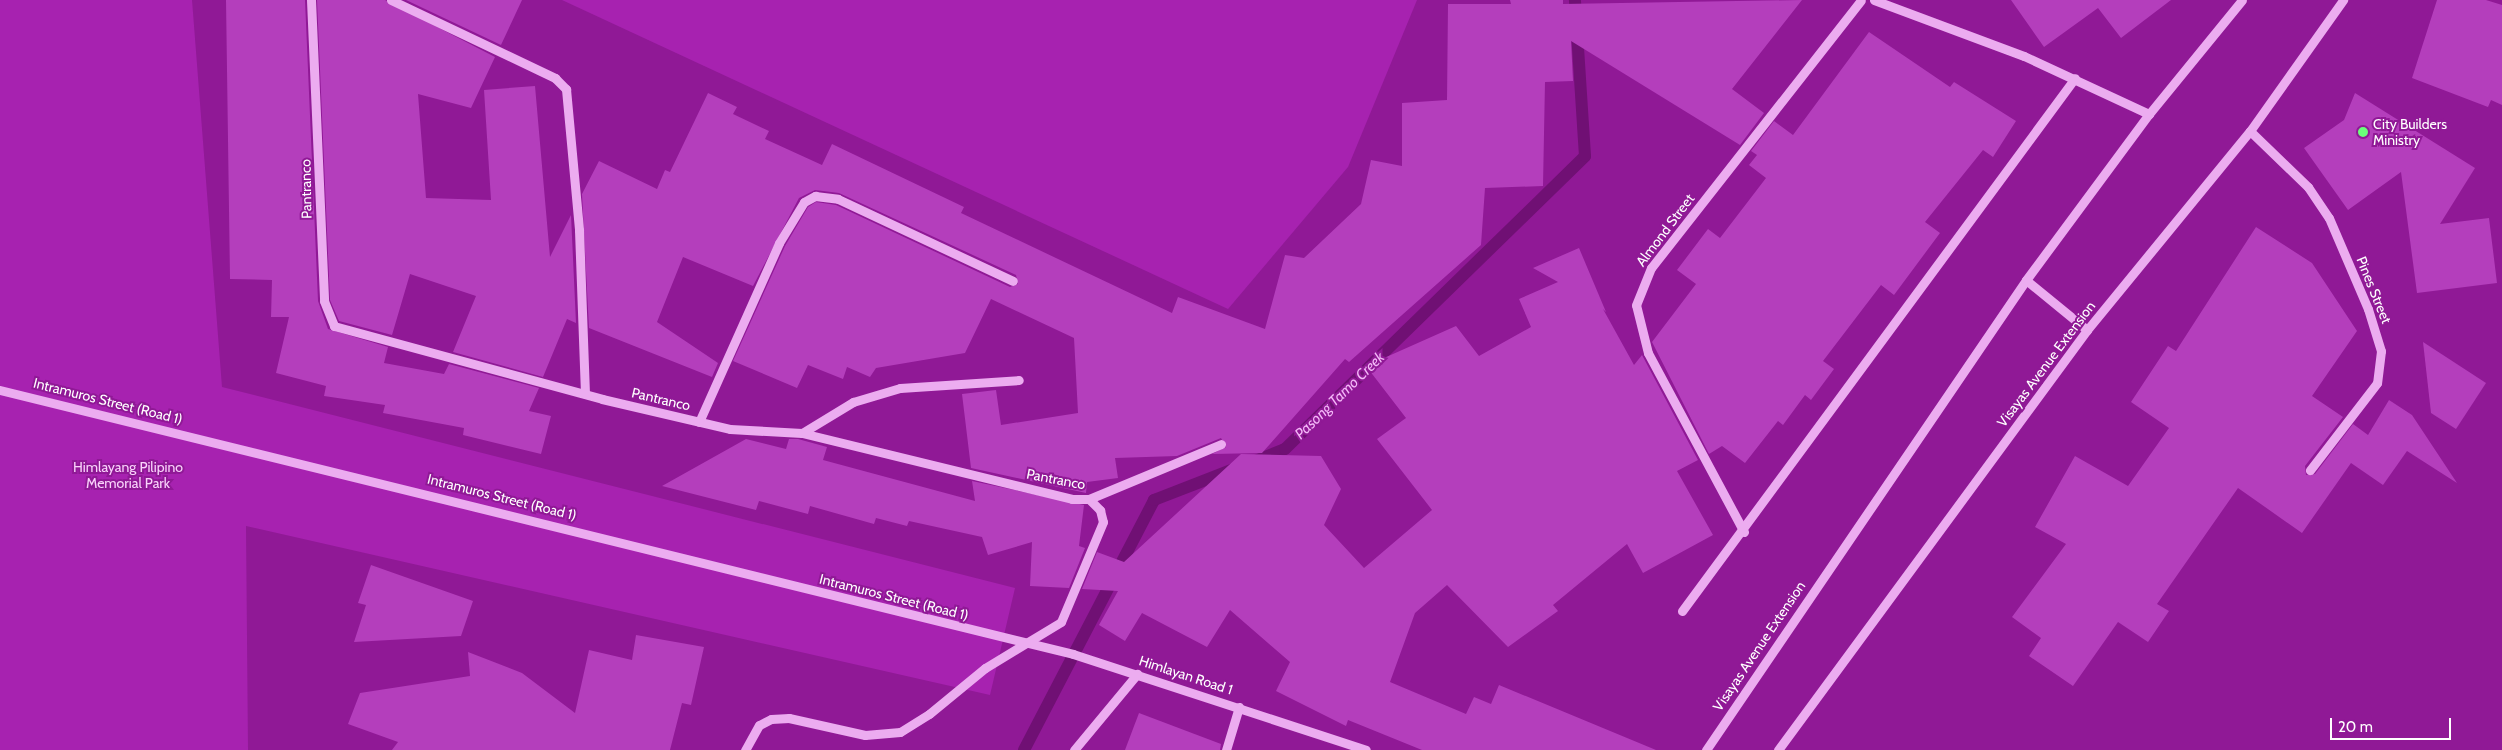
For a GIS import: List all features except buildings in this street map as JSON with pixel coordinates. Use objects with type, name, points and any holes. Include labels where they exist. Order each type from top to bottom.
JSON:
[{"type":"street","name":"Pantranco","points":[[311,0],[318,68],[324,301],[334,326],[699,422],[730,429],[802,433],[1072,499],[1090,499],[1100,510],[1102,522],[1074,598],[1061,622],[1023,642],[900,732],[865,735],[789,718],[771,719],[759,725],[745,750]]},
{"type":"street","points":[[391,0],[555,78],[566,89],[579,230],[585,392]]},
{"type":"street","name":"Almond Street","points":[[1744,532],[1648,352],[1636,305],[1651,268],[1861,0]]},
{"type":"street","points":[[1874,0],[2075,78],[2149,114]]},
{"type":"street","name":"Visayas Avenue Extension","points":[[1706,750],[2026,280],[2149,114],[2242,0]]},
{"type":"street","name":"Visayas Avenue Extension","points":[[1778,750],[2087,330],[2250,131],[2343,0]]},
{"type":"street","points":[[1682,611],[1744,532],[2075,78]]},
{"type":"street","name":"Pines Street","points":[[2250,131],[2308,187],[2329,218],[2368,309],[2381,351],[2377,384],[2310,470]]},
{"type":"street","points":[[699,422],[779,243],[804,202],[815,196],[838,199],[1013,281]]},
{"type":"street","points":[[2026,280],[2087,330]]},
{"type":"street","points":[[802,433],[853,402],[900,388],[1019,380]]},
{"type":"street","name":"Intramuros Street (Road 1)","points":[[0,390],[995,637]]},
{"type":"street","points":[[1090,499],[1220,444]]},
{"type":"street","name":"Himlayan Road 1","points":[[995,637],[1023,642],[1097,661],[1366,750]]},
{"type":"street","points":[[1074,750],[1137,674]]},
{"type":"street","points":[[1226,750],[1239,707]]},
{"type":"green space","name":"Himlayang Pilipino Memorial Park","points":[[0,0],[192,0],[222,387],[1015,588],[990,695],[246,526],[248,750],[0,750]]},
{"type":"green space","points":[[562,0],[1417,0],[1348,167],[1228,309]]},
{"type":"waterway","name":"Pasong Tamo Creek","points":[[1255,461],[1285,449],[1585,156],[1575,0]]},
{"type":"waterway","name":"Pasong Tamo Creek","points":[[1024,750],[1154,500],[1234,469]]},
{"type":"place","name":"City Builders Ministry","points":[[2363,132]]}]
